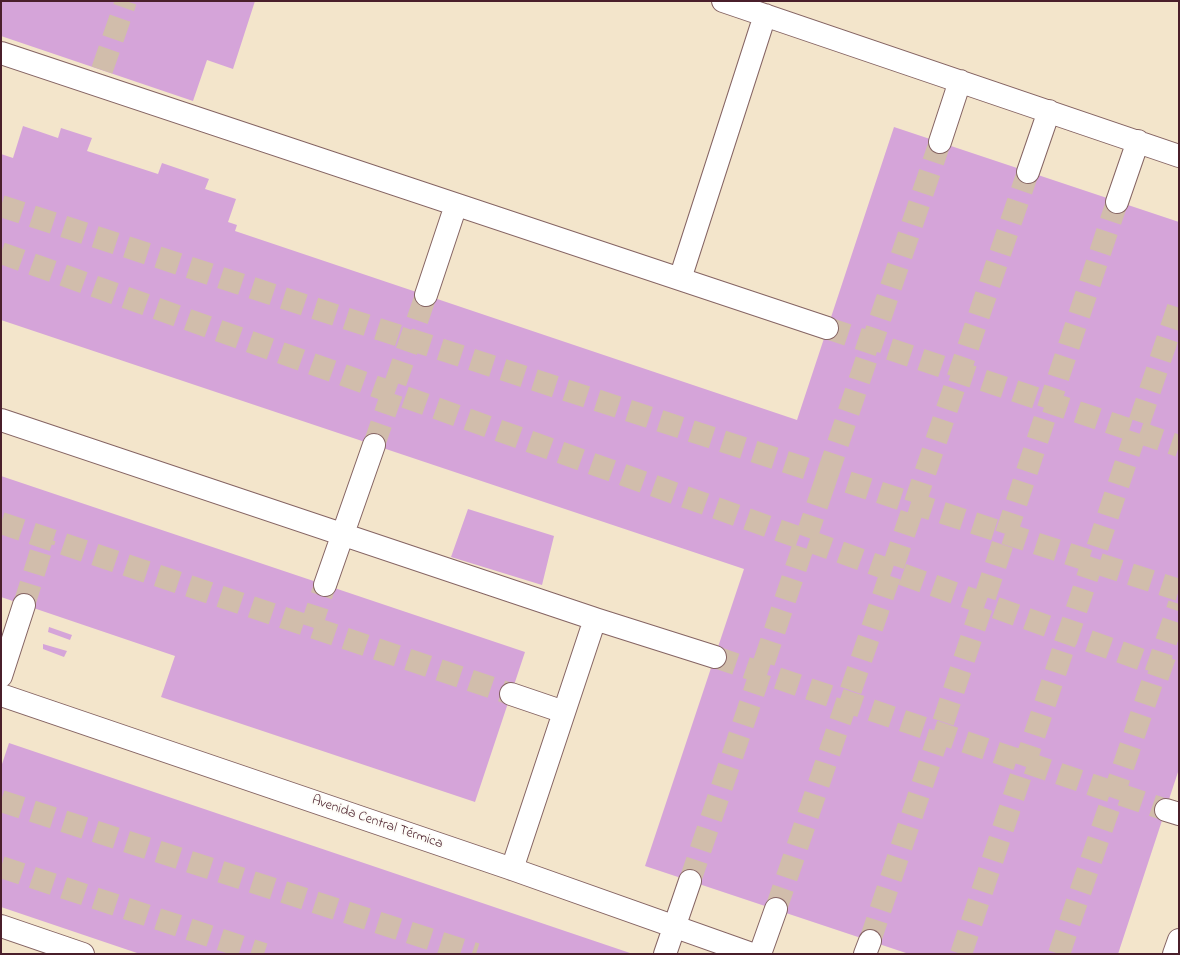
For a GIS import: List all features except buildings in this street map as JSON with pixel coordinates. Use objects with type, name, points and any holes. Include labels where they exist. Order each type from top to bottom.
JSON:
[{"type":"lane","points":[[723,1],[1179,156]]},
{"type":"lane","points":[[680,279],[764,15]]},
{"type":"lane","points":[[1,52],[99,77],[456,204],[827,328]]},
{"type":"lane","points":[[940,142],[960,81]]},
{"type":"lane","points":[[1028,172],[1049,111]]},
{"type":"lane","points":[[1118,202],[1138,142]]},
{"type":"lane","points":[[426,295],[456,204]]},
{"type":"lane","points":[[1,420],[595,619],[715,657]]},
{"type":"lane","points":[[325,585],[374,445]]},
{"type":"lane","points":[[1,676],[24,605]]},
{"type":"lane","points":[[512,869],[595,619]]},
{"type":"lane","points":[[511,694],[564,712]]},
{"type":"lane","name":"Avenida Central Térmica","points":[[1,695],[512,869],[752,954]]},
{"type":"lane","points":[[665,954],[690,881]]},
{"type":"lane","points":[[760,954],[776,909]]},
{"type":"lane","points":[[1,926],[83,954]]},
{"type":"tunnel","points":[[102,70],[126,1]]},
{"type":"tunnel","points":[[690,881],[940,142]]},
{"type":"tunnel","points":[[776,909],[1028,172]]},
{"type":"tunnel","points":[[870,941],[1117,202]]},
{"type":"tunnel","points":[[1,206],[1179,590]]},
{"type":"tunnel","points":[[1,253],[1179,673]]},
{"type":"tunnel","points":[[374,445],[426,295]]},
{"type":"tunnel","points":[[961,954],[1179,304]]},
{"type":"tunnel","points":[[827,328],[1179,446]]},
{"type":"tunnel","points":[[1,523],[511,694]]},
{"type":"tunnel","points":[[24,605],[45,538]]},
{"type":"tunnel","points":[[311,627],[325,585]]},
{"type":"tunnel","points":[[1059,954],[1179,604]]},
{"type":"tunnel","points":[[715,657],[1166,810]]},
{"type":"tunnel","points":[[1,801],[476,954]]},
{"type":"tunnel","points":[[1,867],[264,954]]}]
